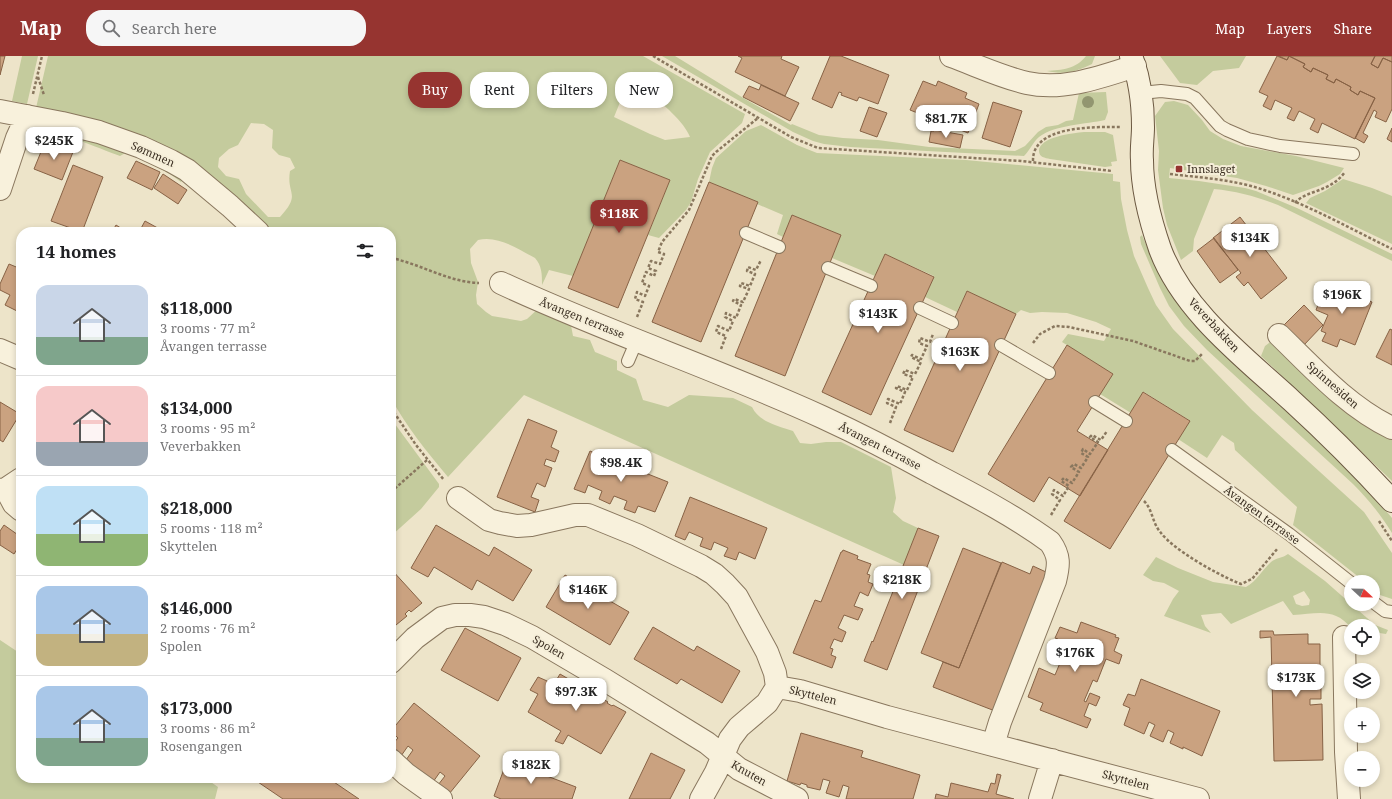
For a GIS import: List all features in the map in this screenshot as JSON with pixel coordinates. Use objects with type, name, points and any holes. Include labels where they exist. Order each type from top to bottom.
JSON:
[{"type":"street","points":[[951,56],[1010,78],[1028,83],[1049,85],[1071,84],[1109,75],[1133,61]]},
{"type":"street","name":"Veverbakken","points":[[1133,61],[1141,93],[1143,126],[1142,161],[1144,189],[1148,210],[1161,250],[1181,288],[1222,337],[1326,433],[1359,465],[1392,501]]},
{"type":"street","name":"Sømmen","points":[[0,111],[62,122],[98,132],[141,147],[171,160],[187,170],[253,227]]},
{"type":"street","points":[[0,189],[27,116]]},
{"type":"street","name":"Åvangen terrasse","points":[[501,283],[545,303],[822,417],[975,496],[1040,534],[1050,542],[1056,551],[1059,567],[1055,581],[1000,722],[993,745]]},
{"type":"street","name":"Spinnesiden","points":[[1279,335],[1327,381],[1358,407],[1392,428]]},
{"type":"street","points":[[0,350],[16,357]]},
{"type":"street","points":[[9,486],[14,504],[16,506]]},
{"type":"street","name":"Skyttelen","points":[[458,498],[489,520],[517,526],[531,525],[575,515],[588,515],[637,535],[701,566],[714,574],[737,597],[767,652],[777,687],[807,693],[993,745],[1198,799]]},
{"type":"street","name":"Spolen","points":[[396,657],[415,638],[442,618],[455,615],[484,617],[504,624],[532,637],[565,656],[708,743],[723,757]]},
{"type":"street","points":[[1345,655],[1349,799]]},
{"type":"street","points":[[701,799],[716,772],[730,739],[739,727],[767,703],[777,687]]},
{"type":"street","name":"Knuten","points":[[723,757],[739,769],[797,799]]},
{"type":"street","points":[[1040,799],[1052,760]]},
{"type":"street","points":[[396,765],[412,779],[441,799]]},
{"type":"lane","points":[[1141,93],[1161,91],[1187,94],[1195,98],[1220,126],[1248,139],[1280,146],[1353,154]]},
{"type":"lane","points":[[746,234],[779,247]]},
{"type":"lane","points":[[828,268],[871,286]]},
{"type":"lane","points":[[920,308],[952,323]]},
{"type":"lane","points":[[628,361],[633,338]]},
{"type":"lane","points":[[1001,345],[1050,373]]},
{"type":"lane","points":[[1095,402],[1121,418]]},
{"type":"lane","name":"Åvangen terrasse","points":[[1172,450],[1289,534],[1344,577]]},
{"type":"lane","points":[[1380,607],[1385,611],[1392,612]]},
{"type":"path","points":[[27,116],[42,56]]},
{"type":"path","points":[[652,56],[758,118],[791,136],[818,148],[1032,162],[1112,171]]},
{"type":"path","points":[[633,338],[643,302],[635,299],[637,292],[645,296],[649,286],[642,283],[646,272],[654,276],[656,271],[648,268],[651,261],[660,264],[664,254],[658,252],[662,242],[689,210],[712,156],[758,118]]},
{"type":"path","points":[[1032,162],[1034,149],[1050,135],[1076,129],[1143,126]]},
{"type":"path","points":[[1295,203],[1300,197],[1334,183],[1348,168],[1353,154]]},
{"type":"path","points":[[1170,174],[1225,180],[1268,191],[1392,249]]},
{"type":"path","points":[[712,371],[726,336],[716,332],[718,326],[729,331],[733,321],[725,317],[726,313],[736,318],[741,305],[733,301],[734,299],[743,302],[749,289],[740,286],[741,283],[750,286],[755,274],[747,271],[748,267],[756,270],[767,242]]},
{"type":"path","points":[[396,259],[428,271],[467,282],[501,283]]},
{"type":"path","points":[[880,446],[896,407],[887,403],[888,400],[900,404],[905,392],[896,388],[897,386],[908,390],[913,377],[903,374],[905,370],[915,374],[921,362],[911,357],[912,355],[921,359],[927,346],[919,343],[920,338],[930,342],[940,317]]},
{"type":"path","points":[[1023,358],[1040,334],[1055,326],[1069,327],[1133,341],[1190,361],[1195,361],[1204,353]]},
{"type":"path","points":[[396,416],[427,460],[458,498]]},
{"type":"path","points":[[1040,534],[1060,500],[1052,494],[1054,490],[1063,496],[1069,486],[1061,482],[1064,478],[1072,484],[1079,472],[1071,467],[1074,464],[1081,468],[1088,457],[1081,453],[1083,449],[1090,454],[1098,442],[1090,437],[1092,435],[1101,440],[1121,418]]},
{"type":"path","points":[[396,488],[427,460]]},
{"type":"path","points":[[1144,501],[1151,511],[1156,526],[1168,541],[1186,554],[1225,577],[1242,584],[1252,579],[1281,544]]},
{"type":"green space","points":[[22,56],[38,56],[27,104],[12,101]]},
{"type":"green space","points":[[48,56],[643,56],[671,72],[615,72],[615,108],[618,108],[614,117],[665,140],[690,137],[683,125],[666,108],[673,108],[673,73],[745,114],[742,123],[710,152],[698,179],[691,202],[686,210],[659,238],[648,235],[670,180],[620,160],[573,276],[549,270],[542,285],[542,274],[535,258],[500,241],[493,239],[478,240],[470,249],[471,263],[478,282],[476,295],[477,304],[492,316],[521,321],[527,319],[540,307],[570,320],[573,336],[590,340],[595,352],[617,361],[617,370],[636,379],[643,400],[668,407],[689,395],[733,398],[752,407],[764,420],[793,431],[800,443],[811,444],[841,442],[891,467],[896,498],[893,512],[903,521],[918,528],[904,565],[524,395],[448,477],[410,429],[396,406],[396,227],[267,227],[197,164],[170,150],[36,108]],"holes":[[[251,123],[264,124],[273,130],[272,148],[279,155],[290,158],[295,168],[290,171],[289,179],[292,198],[287,209],[280,217],[268,217],[246,194],[239,179],[226,176],[218,167],[219,158],[229,149],[238,145]]]},
{"type":"green space","points":[[662,56],[675,56],[791,125],[792,124],[819,135],[878,140],[929,147],[1015,151],[1025,146],[1038,132],[1046,127],[1073,120],[1079,93],[1106,92],[1108,112],[1105,120],[1062,127],[1045,133],[1037,139],[1024,156],[850,147],[824,144],[793,132]]},
{"type":"green space","points":[[1086,56],[1095,56],[1092,64],[1065,73],[1047,71],[1068,68],[1078,64]]},
{"type":"green space","points":[[1160,56],[1246,56],[1239,68],[1213,71],[1197,85],[1180,83]]},
{"type":"green space","points":[[1174,101],[1188,105],[1210,131],[1223,139],[1241,146],[1296,156],[1344,168],[1340,174],[1327,182],[1293,195],[1237,178],[1170,168],[1169,178],[1199,181],[1256,191],[1297,208],[1392,254],[1392,261],[1278,205],[1247,195],[1214,189],[1194,239],[1193,251],[1181,260],[1167,225],[1163,208],[1158,170],[1159,151],[1155,116],[1165,102]]},
{"type":"green space","points":[[761,125],[797,145],[817,153],[966,160],[1113,174],[1113,181],[1120,182],[1121,199],[1134,256],[1156,305],[1173,329],[1252,410],[1364,512],[1392,553],[1392,599],[1380,595],[1380,575],[1356,575],[1293,525],[1297,507],[1235,450],[1234,443],[1222,435],[1207,458],[1178,439],[1189,420],[1144,392],[1131,413],[1100,394],[1113,374],[1062,342],[1068,334],[1104,341],[1111,329],[1096,322],[1067,313],[1030,313],[1021,310],[1016,314],[967,291],[957,312],[925,297],[934,276],[885,254],[875,276],[832,258],[841,235],[792,215],[783,237],[777,234],[783,215],[757,204],[758,202],[709,182],[716,158],[746,131]]},
{"type":"green space","points":[[44,130],[118,146],[183,179],[181,182],[170,174],[127,152],[120,156],[68,137],[48,133],[36,136],[32,140],[25,152],[17,175],[14,174],[21,154],[27,143],[37,134]]},
{"type":"green space","points":[[1084,132],[1105,132],[1113,135],[1117,161],[1111,162],[1112,166],[1105,167],[1050,159],[1040,155],[1040,146],[1044,142],[1065,135]]},
{"type":"green space","points":[[1343,179],[1392,196],[1392,244],[1306,203],[1310,198],[1325,191]]},
{"type":"green space","points":[[1142,235],[1168,288],[1193,323],[1203,334],[1308,430],[1376,499],[1392,518],[1392,533],[1374,507],[1353,484],[1207,350],[1184,326],[1169,306],[1160,288],[1141,244],[1140,237]]},
{"type":"green space","points":[[1273,340],[1392,437],[1392,481],[1261,356],[1265,346]]},
{"type":"green space","points":[[396,425],[439,484],[439,487],[421,509],[396,532]]},
{"type":"green space","points":[[1288,554],[1325,581],[1344,598],[1344,611],[1359,611],[1368,619],[1344,619],[1344,620],[1332,614],[1325,613],[1293,615],[1283,601],[1231,624],[1221,613],[1201,615],[1205,626],[1211,633],[1164,616],[1179,591],[1164,583],[1153,581],[1143,575],[1156,557],[1178,568],[1213,582],[1246,587],[1253,582],[1273,561]],"holes":[[[1304,591],[1310,600],[1309,605],[1302,606],[1296,604],[1293,596]]]},
{"type":"green space","points":[[1380,627],[1388,630],[1386,634],[1380,633]]},
{"type":"green space","points":[[0,640],[16,651],[16,783],[212,783],[218,787],[215,799],[0,799]]},
{"type":"building","points":[[0,56],[5,56],[0,75]]},
{"type":"building","points":[[738,56],[782,56],[781,59],[799,67],[785,96],[735,72],[742,58]]},
{"type":"building","points":[[830,56],[841,56],[889,75],[878,104],[859,97],[857,101],[841,95],[842,93],[839,92],[832,108],[812,99]]},
{"type":"building","points":[[1277,56],[1287,60],[1289,56],[1305,64],[1303,67],[1311,72],[1313,68],[1328,75],[1326,79],[1334,83],[1336,79],[1351,87],[1350,90],[1358,95],[1360,91],[1375,98],[1355,139],[1322,123],[1318,133],[1310,129],[1315,119],[1299,111],[1294,121],[1287,118],[1292,108],[1275,100],[1271,110],[1263,106],[1268,96],[1259,92]]},
{"type":"building","points":[[1279,56],[1289,56],[1287,60]]},
{"type":"building","points":[[1289,56],[1375,56],[1371,64],[1378,68],[1383,58],[1392,62],[1392,109],[1386,122],[1375,117],[1377,112],[1374,110],[1363,133],[1368,136],[1364,143],[1355,138],[1375,98],[1360,91],[1358,95],[1350,90],[1351,87],[1336,79],[1334,83],[1326,79],[1328,75],[1313,68],[1311,72],[1303,67],[1305,64]]},
{"type":"building","points":[[1375,56],[1392,56],[1392,62],[1383,58],[1378,68],[1371,64]]},
{"type":"building","points":[[923,81],[936,86],[938,81],[967,93],[965,98],[979,104],[968,133],[910,110]]},
{"type":"building","points":[[761,85],[799,103],[790,121],[743,97],[749,86],[759,90]]},
{"type":"building","points":[[993,102],[1022,111],[1010,147],[982,138]]},
{"type":"building","points":[[869,107],[887,113],[877,137],[860,131]]},
{"type":"building","points":[[1392,128],[1392,142],[1387,139]]},
{"type":"building","points":[[935,130],[963,135],[960,148],[929,142],[931,131]]},
{"type":"building","points":[[45,142],[73,152],[62,180],[34,169]]},
{"type":"building","points":[[620,160],[670,180],[618,308],[568,288]]},
{"type":"building","points":[[136,161],[160,172],[152,190],[127,178]]},
{"type":"building","points":[[73,165],[103,177],[84,227],[68,227],[51,221]]},
{"type":"building","points":[[163,174],[187,190],[178,204],[154,188]]},
{"type":"building","points":[[709,182],[758,202],[701,342],[652,322]]},
{"type":"building","points":[[792,215],[841,235],[785,376],[735,356]]},
{"type":"building","points":[[1240,217],[1287,278],[1261,299],[1248,282],[1244,286],[1236,277],[1241,273],[1213,238]]},
{"type":"building","points":[[145,221],[156,227],[142,227]]},
{"type":"building","points":[[1214,238],[1238,270],[1220,283],[1197,251]]},
{"type":"building","points":[[885,254],[934,277],[871,415],[822,392]]},
{"type":"building","points":[[9,264],[16,267],[16,310],[5,305],[10,295],[0,290],[0,284]]},
{"type":"building","points":[[1326,284],[1372,302],[1355,345],[1340,339],[1337,347],[1322,341],[1326,333],[1321,331],[1328,315],[1316,310]]},
{"type":"building","points":[[967,291],[1016,314],[953,452],[904,430]]},
{"type":"building","points":[[1304,305],[1323,325],[1303,346],[1283,326]]},
{"type":"building","points":[[1390,329],[1392,330],[1392,365],[1376,357]]},
{"type":"building","points":[[1067,345],[1113,374],[1077,431],[1108,450],[1080,496],[1049,477],[1034,502],[988,474]]},
{"type":"building","points":[[1143,392],[1190,421],[1110,549],[1064,521]]},
{"type":"building","points":[[0,402],[16,412],[16,421],[3,442],[0,440]]},
{"type":"building","points":[[528,419],[557,431],[551,447],[559,451],[555,462],[546,459],[544,465],[552,468],[545,487],[537,483],[531,497],[539,500],[535,512],[497,497]]},
{"type":"building","points":[[590,451],[668,482],[655,512],[638,506],[635,513],[624,509],[627,501],[614,496],[610,504],[599,499],[602,491],[588,485],[585,493],[574,489]]},
{"type":"building","points":[[690,497],[767,528],[755,559],[739,552],[736,560],[724,556],[728,548],[714,542],[711,550],[700,546],[703,538],[689,532],[685,540],[675,536]]},
{"type":"building","points":[[4,525],[16,533],[16,551],[14,554],[0,545],[0,531]]},
{"type":"building","points":[[436,525],[489,556],[494,547],[532,570],[513,601],[477,580],[472,590],[434,567],[428,577],[411,568]]},
{"type":"building","points":[[918,528],[939,536],[887,670],[864,661]]},
{"type":"building","points":[[963,548],[1001,563],[959,668],[921,653]]},
{"type":"building","points":[[843,550],[858,556],[857,559],[871,564],[867,574],[870,575],[868,582],[873,584],[868,596],[860,592],[854,606],[863,609],[858,620],[844,615],[838,628],[846,632],[842,642],[834,639],[830,648],[833,649],[831,655],[836,657],[832,668],[793,653],[815,600],[821,602]]},
{"type":"building","points":[[1002,562],[1030,574],[1033,566],[1046,572],[1044,579],[1047,581],[995,711],[933,687],[943,662],[959,668]]},
{"type":"building","points":[[396,574],[422,603],[411,612],[409,610],[405,614],[407,616],[396,625]]},
{"type":"building","points":[[565,575],[629,612],[610,645],[546,607]]},
{"type":"building","points":[[1081,622],[1116,635],[1115,637],[1119,638],[1114,651],[1122,655],[1119,664],[1106,659],[1097,682],[1093,680],[1084,701],[1086,702],[1090,693],[1100,697],[1096,706],[1089,703],[1084,716],[1091,719],[1087,728],[1040,710],[1043,703],[1028,697],[1039,668],[1055,675],[1060,663],[1062,664],[1065,655],[1054,650],[1058,639],[1055,638],[1060,627],[1077,633]]},
{"type":"building","points":[[653,627],[694,651],[697,646],[740,671],[722,703],[681,679],[677,684],[634,659]]},
{"type":"building","points":[[465,628],[521,658],[498,701],[441,670]]},
{"type":"building","points":[[1260,631],[1273,631],[1274,635],[1308,634],[1308,644],[1320,644],[1320,679],[1309,679],[1309,684],[1321,684],[1321,699],[1310,699],[1310,705],[1322,704],[1323,760],[1274,761],[1271,637],[1260,638]]},
{"type":"building","points":[[560,674],[608,702],[607,703],[612,706],[613,705],[626,712],[601,754],[568,735],[563,744],[555,741],[561,731],[528,712],[538,694],[530,690],[538,677],[554,684]]},
{"type":"building","points":[[1141,679],[1220,711],[1202,756],[1170,743],[1174,733],[1168,730],[1163,742],[1150,736],[1155,725],[1149,722],[1144,734],[1124,725],[1130,708],[1123,705],[1128,694],[1135,696]]},
{"type":"building","points":[[414,703],[480,756],[449,794],[438,785],[445,776],[440,772],[433,782],[406,760],[413,750],[408,746],[401,756],[396,752],[396,740],[398,738],[396,736],[396,725]]},
{"type":"building","points":[[801,733],[863,751],[861,757],[920,775],[913,799],[846,799],[849,787],[843,785],[839,797],[826,793],[830,781],[823,779],[820,790],[807,787],[807,785],[801,783],[800,785],[787,781]]},
{"type":"building","points":[[651,753],[685,770],[670,799],[629,799]]},
{"type":"building","points":[[507,761],[576,787],[572,799],[501,799],[494,796]]},
{"type":"building","points":[[997,774],[1001,775],[996,794],[1014,799],[935,799],[936,794],[948,797],[951,783],[988,792],[991,783],[995,784]]},
{"type":"building","points":[[259,783],[335,783],[359,799],[283,799]]},
{"type":"place","name":"Innslaget","points":[[1179,169]]}]
